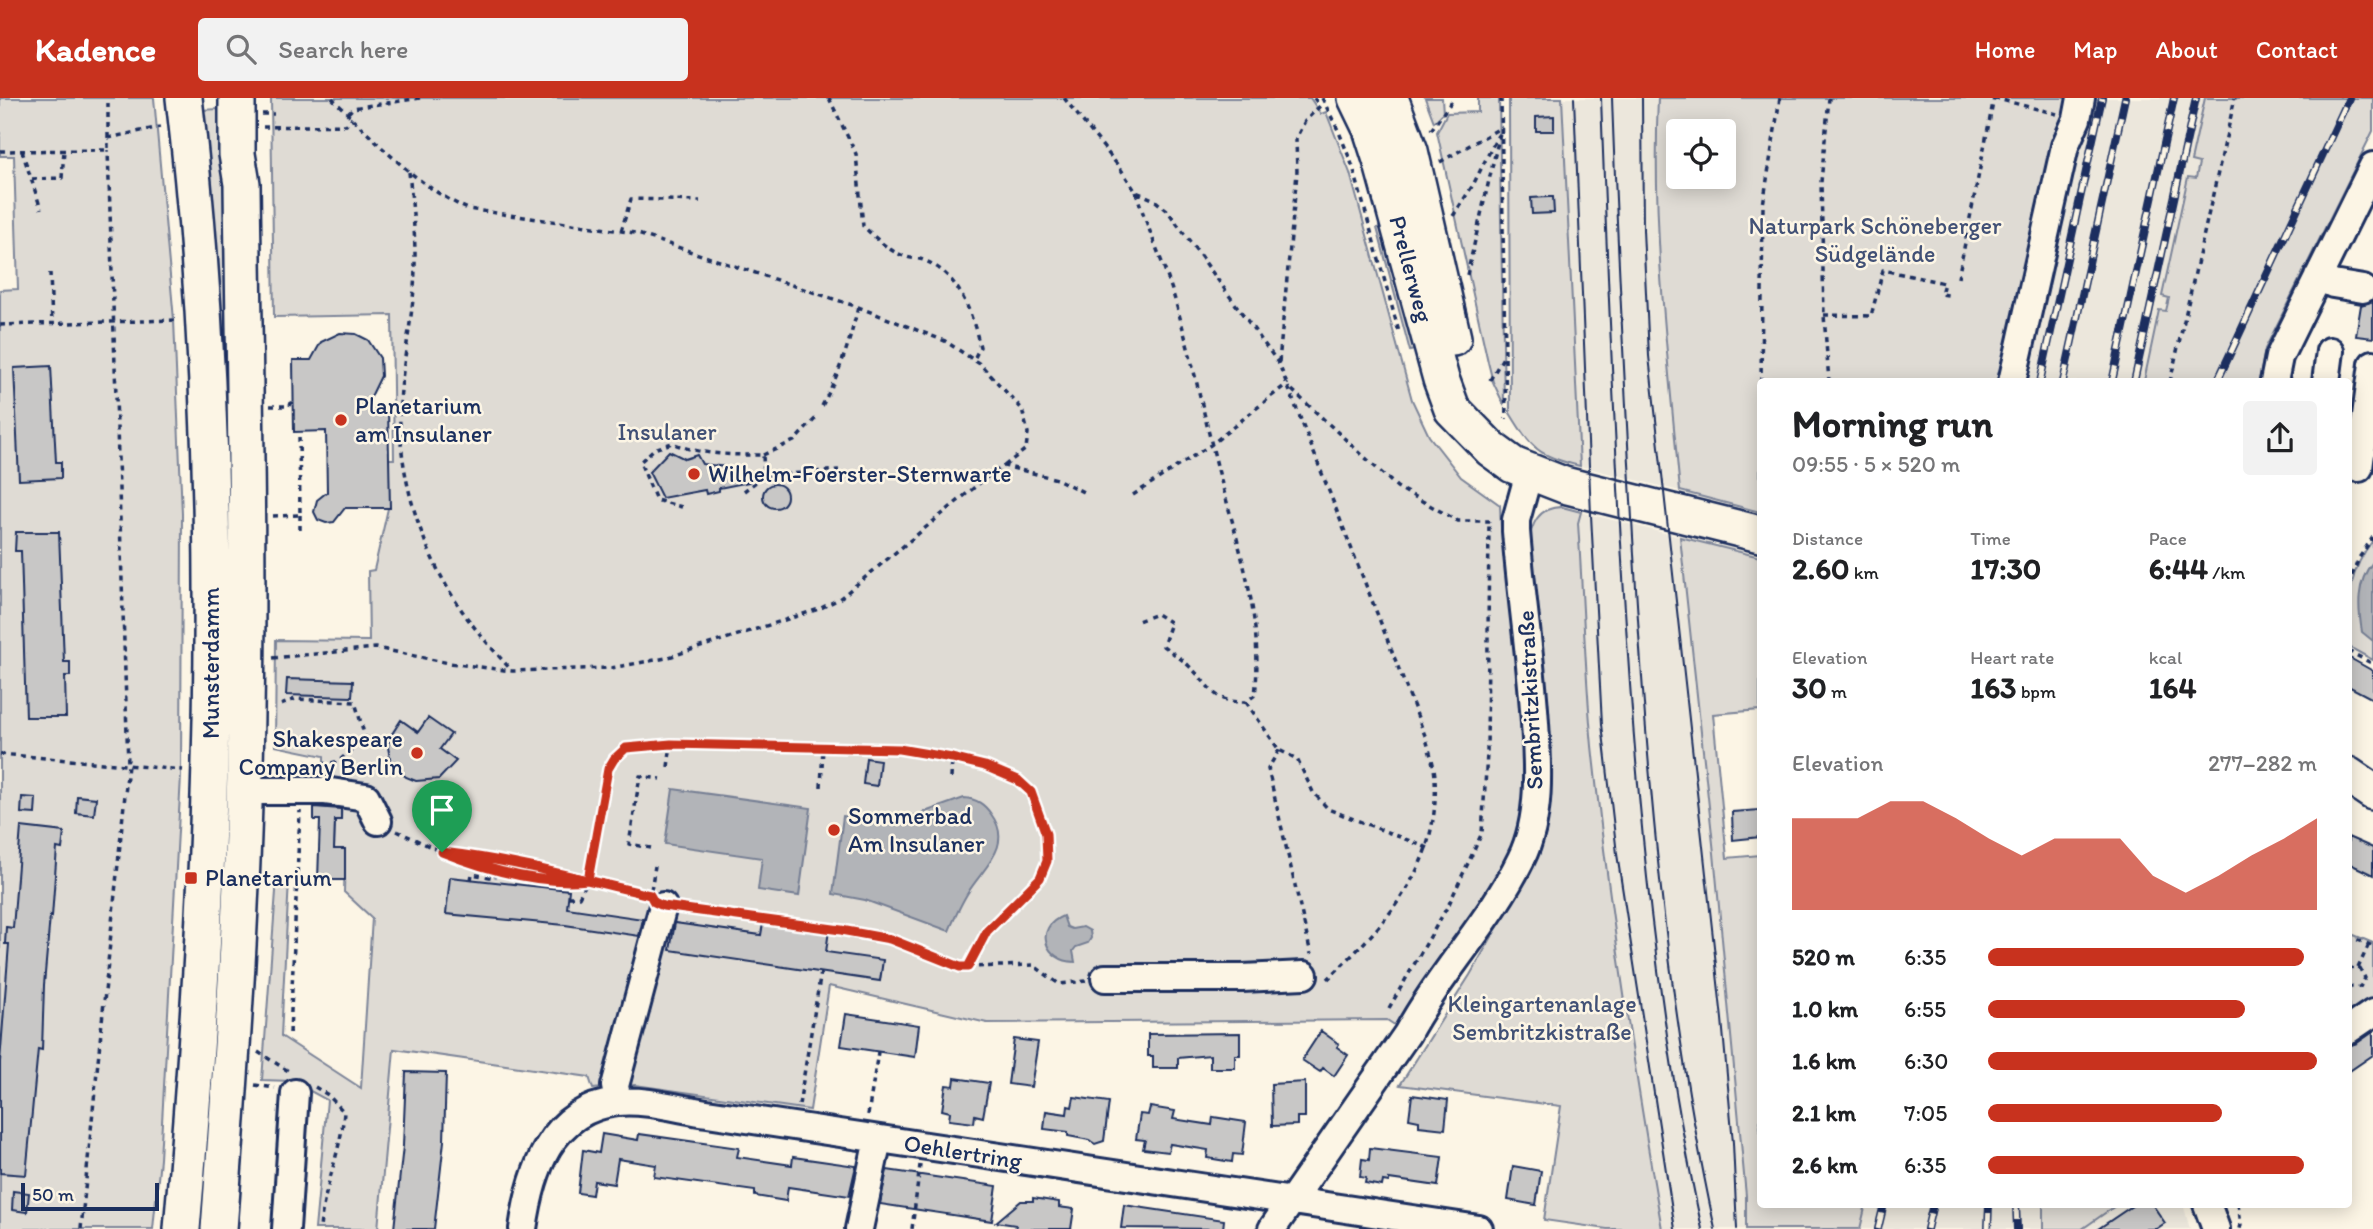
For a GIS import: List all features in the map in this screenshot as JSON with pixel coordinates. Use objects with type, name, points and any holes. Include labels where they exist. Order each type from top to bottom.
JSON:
[{"type":"main road","name":"Munsterdamm","points":[[182,1229],[194,1100],[206,879],[212,605],[211,474],[204,326],[184,98]]},
{"type":"main road","name":"Prellerweg","points":[[1356,98],[1381,160],[1452,409],[1492,426]]},
{"type":"main road","name":"Prellerweg","points":[[1390,98],[1410,151],[1459,363],[1473,405],[1492,426],[1503,459],[1529,473],[1564,485],[1757,533]]},
{"type":"main road","name":"Munsterdamm","points":[[219,1229],[234,1026],[244,791],[246,424],[242,184],[237,154],[249,106]]},
{"type":"main road","points":[[2352,778],[2373,792]]},
{"type":"street","points":[[2013,378],[2065,146],[2079,108]]},
{"type":"street","points":[[2275,378],[2279,357],[2373,166]]},
{"type":"street","points":[[2318,276],[2333,284],[2363,289]]},
{"type":"street","points":[[2327,378],[2330,351]]},
{"type":"street","points":[[2352,467],[2358,468],[2373,364]]},
{"type":"street","name":"Sembritzkistraße","points":[[1272,1229],[1402,1042],[1420,1010],[1504,888],[1528,844],[1536,799],[1536,737],[1530,647],[1516,520],[1529,473]]},
{"type":"street","points":[[244,791],[324,791],[366,797],[378,821]]},
{"type":"street","points":[[618,1102],[615,1086],[657,897]]},
{"type":"street","points":[[1105,978],[1242,978],[1315,973]]},
{"type":"street","points":[[2352,1027],[2373,1013]]},
{"type":"street","points":[[286,1229],[298,1083]]},
{"type":"street","name":"Oehlertring","points":[[523,1229],[530,1190],[545,1148],[571,1120],[598,1106],[618,1102],[872,1131],[1291,1200],[1382,1222],[1479,1229]]},
{"type":"street","points":[[859,1229],[867,1200],[872,1131]]},
{"type":"street","points":[[2208,1208],[2216,1229]]},
{"type":"path","points":[[80,1229],[128,765],[108,98]]},
{"type":"path","points":[[273,658],[376,648],[449,663],[512,671],[611,668],[666,658],[819,609],[839,599],[986,477],[1026,449],[1028,441],[1027,421],[1022,409],[974,359],[945,341],[858,307],[621,230],[468,209],[429,187],[332,98]]},
{"type":"path","points":[[347,113],[353,108],[420,98]]},
{"type":"path","points":[[828,98],[856,154],[863,226],[891,251],[922,260],[950,278],[972,316],[979,347],[974,359]]},
{"type":"path","points":[[1064,98],[1136,192],[1146,225],[1160,252],[1247,578],[1258,666],[1255,695],[1246,702],[1234,703],[1222,699],[1210,691],[1190,666],[1163,646],[1171,624],[1157,614],[1138,621]]},
{"type":"path","points":[[1279,364],[1297,173],[1296,138],[1305,121],[1320,105],[1314,98]]},
{"type":"path","points":[[1322,98],[1353,167],[1396,327]]},
{"type":"path","points":[[1431,130],[1454,98]]},
{"type":"path","points":[[1492,426],[1505,353],[1501,98]]},
{"type":"path","points":[[1761,378],[1763,205],[1780,98]]},
{"type":"path","points":[[1829,98],[1821,182],[1824,315],[1829,378]]},
{"type":"path","points":[[1958,278],[1994,98],[2079,108]]},
{"type":"path","points":[[2170,378],[2235,98]]},
{"type":"path","points":[[249,106],[274,114]]},
{"type":"path","points":[[267,127],[346,125],[352,118]]},
{"type":"path","points":[[108,138],[160,127]]},
{"type":"path","points":[[1440,162],[1502,127]]},
{"type":"path","points":[[1453,216],[1473,185],[1502,127]]},
{"type":"path","points":[[1466,278],[1502,127]]},
{"type":"path","points":[[31,178],[62,178],[64,150]]},
{"type":"path","points":[[0,151],[108,150]]},
{"type":"path","points":[[22,151],[41,209]]},
{"type":"path","points":[[409,170],[416,255],[400,406],[401,445],[417,518],[450,591],[470,622],[512,671]]},
{"type":"path","points":[[1136,192],[1153,199],[1167,210],[1279,364],[1426,738],[1436,778],[1433,821],[1427,848],[1410,886],[1372,937],[1315,973],[1268,769],[1279,750]]},
{"type":"path","points":[[621,230],[631,199],[700,201]]},
{"type":"path","points":[[1824,315],[1871,316],[1882,270],[1944,283],[1941,294],[1948,295]]},
{"type":"path","points":[[50,273],[52,324]]},
{"type":"path","points":[[822,406],[850,344],[858,307]]},
{"type":"path","points":[[0,325],[176,320]]},
{"type":"path","points":[[1490,380],[1505,353]]},
{"type":"path","points":[[1133,495],[1212,444],[1288,383]]},
{"type":"path","points":[[1290,388],[1397,486],[1458,521],[1489,520],[1487,754],[1482,832],[1449,904],[1389,1008]]},
{"type":"path","points":[[271,407],[290,406],[293,397]]},
{"type":"path","points":[[682,507],[656,500],[640,462],[654,449],[672,443],[687,449],[736,455],[763,455],[794,441],[817,417]]},
{"type":"path","points":[[299,432],[300,530]]},
{"type":"path","points":[[763,455],[764,476]]},
{"type":"path","points":[[1004,466],[1057,479],[1083,492]]},
{"type":"path","points":[[744,491],[764,476],[839,470]]},
{"type":"path","points":[[277,516],[300,515]]},
{"type":"path","points":[[2352,575],[2359,558],[2373,537]]},
{"type":"path","points":[[2352,653],[2373,664]]},
{"type":"path","points":[[281,705],[295,699],[355,702],[365,737],[384,746]]},
{"type":"path","points":[[1246,702],[1279,750],[1297,759],[1313,792],[1328,809],[1427,848]]},
{"type":"path","points":[[290,1033],[300,791],[306,770],[339,761],[365,737]]},
{"type":"path","points":[[668,767],[671,744]]},
{"type":"path","points":[[568,897],[579,897],[588,880],[608,769],[626,748],[671,744],[899,749],[952,758],[985,766],[1018,780],[1031,792],[1046,834],[1047,861],[1040,878],[987,931],[968,967]]},
{"type":"path","points":[[821,787],[823,747]]},
{"type":"path","points":[[0,754],[183,770]]},
{"type":"path","points":[[951,778],[952,758]]},
{"type":"path","points":[[651,848],[629,844],[640,776],[661,779]]},
{"type":"path","points":[[378,821],[442,852],[481,867],[568,882],[588,880]]},
{"type":"path","points":[[442,852],[484,857],[588,880],[650,895],[654,902],[657,897],[655,866]]},
{"type":"path","points":[[471,880],[472,874],[495,878],[496,870]]},
{"type":"path","points":[[657,897],[890,939],[960,967],[1033,965],[1059,984],[1105,978]]},
{"type":"path","points":[[841,930],[842,921]]},
{"type":"path","points":[[2352,938],[2371,945],[2358,968]]},
{"type":"path","points":[[2352,968],[2358,968],[2364,974],[2364,981],[2356,989],[2352,988]]},
{"type":"path","points":[[798,1109],[821,972]]},
{"type":"path","points":[[259,1052],[298,1083],[328,1095],[344,1112],[342,1136],[322,1205],[320,1229]]},
{"type":"path","points":[[872,1131],[878,1052]]},
{"type":"path","points":[[912,1229],[921,1161]]},
{"type":"path","points":[[2239,1208],[2240,1229]]},
{"type":"shaded area","points":[[1562,98],[1658,98],[1659,229],[1663,307],[1680,491],[1580,466]]},
{"type":"shaded area","points":[[2091,98],[2205,98],[2191,160],[2199,162],[2196,179],[2188,177],[2162,296],[2169,298],[2166,312],[2159,311],[2145,378],[2026,378],[2081,127]]},
{"type":"shaded area","points":[[1581,512],[1680,537],[1714,853],[1746,1196],[1746,1229],[1662,1229],[1627,1027],[1605,864],[1592,743],[1578,523]]},
{"type":"shaded area","points":[[2373,562],[2373,641],[2362,632],[2359,605],[2361,587]]},
{"type":"shaded area","points":[[673,789],[811,808],[799,896],[758,890],[762,858],[665,844]]},
{"type":"shaded area","points":[[964,798],[976,801],[991,814],[997,825],[998,846],[989,864],[966,896],[949,931],[865,900],[833,894],[843,816],[902,820]]},
{"type":"shaded area","points":[[1063,916],[1067,927],[1083,927],[1090,931],[1091,938],[1088,943],[1076,947],[1073,951],[1075,962],[1056,956],[1047,943],[1048,928]]},
{"type":"shaded area","points":[[1865,1208],[2043,1208],[2043,1229],[1860,1229]]},
{"type":"shaded area","points":[[2112,1208],[2184,1208],[2190,1229],[2082,1229]]},
{"type":"green space","points":[[0,98],[154,98],[174,320],[182,514],[181,776],[160,1159],[153,1229],[0,1229],[0,290],[18,289],[14,156],[0,156]]},
{"type":"green space","name":"Insulaner","points":[[271,98],[1310,98],[1321,114],[1326,112],[1350,173],[1412,400],[1429,436],[1461,477],[1500,505],[1501,528],[1508,530],[1529,786],[1514,857],[1396,1026],[1387,1020],[987,1023],[829,986],[810,1110],[635,1085],[593,1089],[589,1077],[394,1049],[378,1229],[315,1229],[327,1100],[292,1081],[262,1080],[277,878],[289,880],[281,1036],[361,1088],[372,918],[344,892],[345,850],[334,849],[335,820],[341,820],[342,796],[324,795],[324,756],[275,746],[276,640],[369,641],[368,571],[374,570],[389,504],[389,459],[394,459],[392,315],[274,317]]},
{"type":"green space","points":[[1425,98],[1442,98],[1443,113],[1434,122]]},
{"type":"green space","points":[[1478,98],[1499,98],[1504,405],[1493,382],[1488,362],[1437,132],[1447,113],[1478,112]]},
{"type":"green space","points":[[1509,98],[1562,98],[1580,466],[1554,459],[1538,449],[1524,435],[1510,413]]},
{"type":"green space","name":"Naturpark Schöneberger Südgelände","points":[[1658,98],[2067,98],[1998,378],[1757,378],[1757,511],[1680,491],[1659,246]]},
{"type":"green space","points":[[2205,98],[2373,98],[2373,131],[2265,349],[2260,378],[2145,378],[2159,310],[2166,311],[2169,298],[2162,296],[2188,177],[2196,178],[2199,163],[2191,161]]},
{"type":"green space","points":[[219,109],[228,187],[233,564],[229,800],[223,800],[201,110]]},
{"type":"green space","points":[[1382,227],[1414,350],[1410,351],[1377,228]]},
{"type":"green space","name":"Kleingartenanlage Sembritzkistraße","points":[[1562,507],[1581,512],[1578,523],[1592,746],[1623,988],[1662,1229],[1607,1229],[1544,1220],[1561,1106],[1400,1085],[1470,975],[1539,850],[1548,804],[1528,547],[1533,525],[1541,514]]},
{"type":"green space","points":[[1680,537],[1757,556],[1757,710],[1713,714],[1727,858],[1757,855],[1757,1208],[1865,1208],[1860,1229],[1746,1229],[1746,1196],[1714,853]]},
{"type":"green space","points":[[2373,540],[2373,660],[2352,649],[2352,583],[2364,553]]},
{"type":"green space","points":[[223,814],[229,814],[203,1229],[197,1229]]},
{"type":"green space","points":[[2352,934],[2373,943],[2373,1004],[2352,1017]]},
{"type":"green space","points":[[2043,1208],[2112,1208],[2082,1229],[2043,1229]]},
{"type":"building","points":[[1554,116],[1554,131],[1536,131],[1536,117]]},
{"type":"building","points":[[1553,197],[1554,213],[1532,214],[1531,198]]},
{"type":"building","points":[[2373,301],[2373,338],[2356,336],[2361,305]]},
{"type":"building","name":"Planetarium am Insulaner","points":[[340,333],[356,334],[368,340],[380,358],[381,376],[365,409],[388,408],[390,508],[345,508],[334,522],[326,523],[318,520],[314,512],[317,500],[327,492],[326,431],[294,432],[293,360],[311,360],[321,342]]},
{"type":"building","points":[[51,366],[56,462],[61,462],[61,478],[19,480],[14,368]]},
{"type":"building","name":"Wilhelm-Foerster-Sternwarte","points":[[669,451],[685,459],[697,455],[702,464],[727,467],[749,482],[719,488],[719,491],[706,494],[705,490],[662,498],[649,472]]},
{"type":"building","points":[[775,484],[783,488],[787,496],[783,504],[775,508],[767,504],[763,496],[767,488]]},
{"type":"building","points":[[16,532],[59,532],[64,662],[70,662],[70,676],[65,676],[66,717],[26,717],[21,551],[15,551]]},
{"type":"building","points":[[2352,659],[2373,671],[2373,699],[2352,688]]},
{"type":"building","points":[[287,679],[353,681],[352,697],[286,695]]},
{"type":"building","name":"Shakespeare Company Berlin","points":[[428,718],[451,734],[440,749],[456,761],[439,779],[416,781],[406,777],[391,764],[388,747],[390,737],[401,720],[418,732]]},
{"type":"building","points":[[866,758],[880,760],[877,786],[863,784]]},
{"type":"building","points":[[77,796],[96,798],[94,815],[76,813]]},
{"type":"building","points":[[22,797],[36,798],[35,814],[21,813]]},
{"type":"building","points":[[314,807],[341,809],[341,820],[335,820],[334,849],[345,849],[345,880],[318,880],[320,820],[314,820]]},
{"type":"building","points":[[1757,810],[1757,837],[1733,840],[1732,812]]},
{"type":"building","points":[[21,827],[64,832],[62,849],[57,848],[44,985],[42,1050],[38,1049],[26,1175],[0,1173],[0,1062],[9,944],[5,944],[6,927],[13,928]]},
{"type":"building","points":[[2352,839],[2373,848],[2373,875],[2352,865]]},
{"type":"building","points":[[450,877],[569,890],[567,908],[643,919],[639,936],[565,925],[446,914]]},
{"type":"building","points":[[675,923],[761,935],[763,923],[813,931],[813,927],[829,930],[826,952],[883,960],[880,981],[670,950]]},
{"type":"building","points":[[846,1014],[919,1025],[915,1057],[841,1046]]},
{"type":"building","points":[[1321,1031],[1339,1044],[1337,1047],[1348,1055],[1334,1076],[1323,1068],[1320,1072],[1302,1060]]},
{"type":"building","points":[[2373,1032],[2373,1055],[2352,1069],[2352,1045]]},
{"type":"building","points":[[1240,1033],[1240,1055],[1235,1055],[1235,1068],[1210,1068],[1210,1055],[1178,1058],[1178,1068],[1153,1068],[1153,1056],[1148,1056],[1148,1034]]},
{"type":"building","points":[[1014,1039],[1038,1042],[1031,1087],[1008,1084]]},
{"type":"building","points":[[406,1072],[446,1073],[444,1141],[434,1229],[394,1229],[403,1146]]},
{"type":"building","points":[[955,1078],[989,1083],[983,1117],[975,1115],[974,1123],[949,1120],[950,1112],[942,1110],[946,1085],[954,1086]]},
{"type":"building","points":[[1305,1082],[1305,1117],[1297,1117],[1297,1125],[1272,1126],[1271,1084]]},
{"type":"building","points":[[1412,1095],[1448,1100],[1445,1129],[1419,1126],[1419,1121],[1409,1119]]},
{"type":"building","points":[[1074,1097],[1109,1102],[1104,1141],[1095,1144],[1089,1140],[1068,1136],[1068,1132],[1044,1129],[1046,1111],[1067,1114],[1068,1106],[1072,1107]]},
{"type":"building","points":[[1150,1107],[1175,1111],[1173,1119],[1212,1125],[1213,1117],[1246,1122],[1242,1155],[1233,1154],[1232,1162],[1207,1158],[1208,1150],[1170,1144],[1168,1152],[1143,1149],[1145,1140],[1136,1139],[1140,1114],[1148,1115]]},
{"type":"building","points":[[602,1134],[638,1140],[639,1134],[739,1148],[737,1157],[792,1165],[793,1157],[856,1166],[849,1196],[788,1187],[786,1201],[755,1196],[755,1191],[654,1177],[656,1165],[618,1159],[614,1184],[594,1181],[592,1195],[578,1193],[583,1150],[599,1153]]},
{"type":"building","points":[[1370,1148],[1442,1157],[1438,1186],[1389,1179],[1389,1182],[1383,1181],[1382,1186],[1365,1183],[1366,1178],[1360,1177],[1362,1159],[1369,1160]]},
{"type":"building","points":[[1513,1166],[1541,1171],[1536,1205],[1508,1200]]},
{"type":"building","points":[[887,1170],[997,1186],[992,1221],[880,1204]]},
{"type":"building","points":[[13,1191],[29,1193],[27,1212],[12,1210]]},
{"type":"building","points":[[1033,1198],[1059,1202],[1059,1207],[1074,1209],[1071,1229],[1015,1229],[1016,1225],[996,1222],[1021,1201],[1033,1201]]},
{"type":"building","points":[[1124,1205],[1224,1220],[1223,1229],[1121,1228]]},
{"type":"building","points":[[2129,1208],[2155,1208],[2165,1223],[2156,1229],[2098,1229]]},
{"type":"tram line","points":[[1574,98],[1602,724],[1617,854],[1675,1229]]},
{"type":"tram line","points":[[1601,98],[1617,470],[1635,754],[1661,993],[1686,1151],[1702,1229]]},
{"type":"tram line","points":[[1612,98],[1644,711],[1671,972],[1683,1058],[1715,1229]]},
{"type":"tram line","points":[[1642,98],[1643,230],[1649,356],[1722,1019],[1733,1143],[1737,1229]]},
{"type":"railway","points":[[2041,378],[2102,98]]},
{"type":"railway","points":[[2064,378],[2125,98]]},
{"type":"railway","points":[[2113,378],[2174,98]]},
{"type":"railway","points":[[2135,378],[2196,98]]},
{"type":"railway","points":[[2219,378],[2349,98]]},
{"type":"railway","points":[[1878,1229],[1883,1208]]},
{"type":"railway","points":[[1927,1229],[1932,1208]]},
{"type":"railway","points":[[1988,1229],[1989,1208]]},
{"type":"railway","points":[[2016,1208],[2017,1229]]},
{"type":"place","name":"Planetarium am Insulaner","points":[[341,420]]},
{"type":"place","name":"Wilhelm-Foerster-Sternwarte","points":[[694,474]]},
{"type":"place","name":"Shakespeare Company Berlin","points":[[417,753]]},
{"type":"place","name":"Sommerbad Am Insulaner","points":[[834,830]]},
{"type":"place","name":"Planetarium","points":[[191,878]]},
{"type":"route","points":[[442,852],[481,867],[568,882],[588,880],[603,789],[608,769],[614,759],[626,748],[671,744],[899,749],[985,766],[1018,780],[1031,792],[1046,834],[1047,861],[1040,878],[987,931],[968,967],[960,967],[890,939],[747,916],[663,906],[654,902],[650,895],[588,880],[484,857],[442,852]]}]
